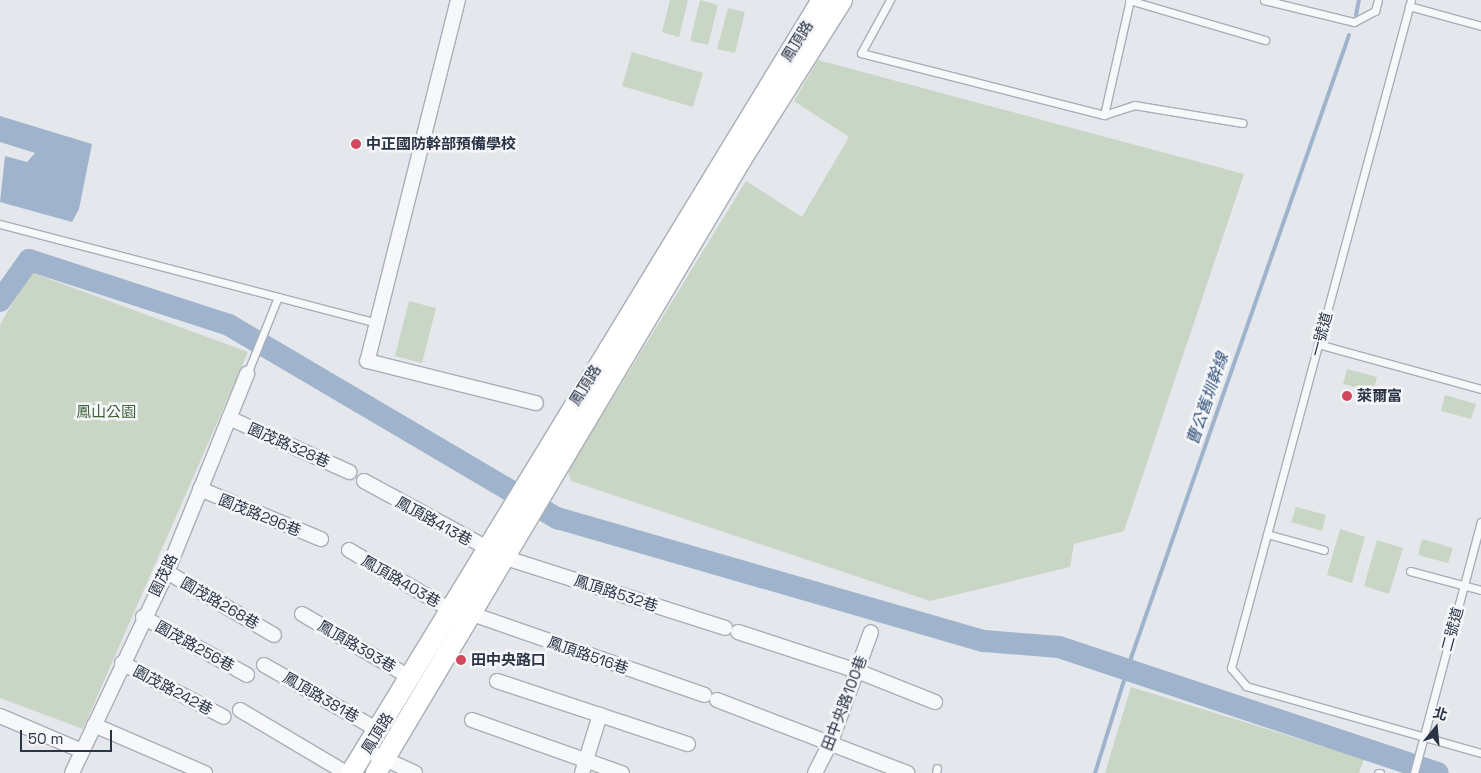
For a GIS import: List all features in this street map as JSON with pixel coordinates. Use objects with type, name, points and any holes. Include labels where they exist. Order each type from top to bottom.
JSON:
[{"type":"main road","name":"鳳頂路","points":[[539,485],[556,431],[822,0]]},
{"type":"main road","name":"鳳頂路","points":[[380,767],[472,614],[498,554],[518,519],[842,0]]},
{"type":"main road","name":"鳳頂路","points":[[351,773],[412,678],[452,611],[498,554]]},
{"type":"street","points":[[458,0],[367,361],[536,403]]},
{"type":"street","name":"園茂路","points":[[72,773],[142,617],[167,572],[247,374]]},
{"type":"street","name":"園茂路328巷","points":[[229,418],[349,472]]},
{"type":"street","name":"鳳頂路413巷","points":[[364,481],[498,554]]},
{"type":"street","name":"園茂路296巷","points":[[200,489],[321,539]]},
{"type":"street","name":"鳳頂路403巷","points":[[350,550],[452,611]]},
{"type":"street","name":"鳳頂路532巷","points":[[498,554],[857,671],[935,702]]},
{"type":"street","name":"園茂路268巷","points":[[167,572],[274,635]]},
{"type":"street","name":"鳳頂路393巷","points":[[302,614],[412,678]]},
{"type":"street","name":"鳳頂路516巷","points":[[472,614],[711,698],[907,773]]},
{"type":"street","name":"園茂路256巷","points":[[142,617],[248,675]]},
{"type":"street","name":"田中央路100巷","points":[[815,773],[830,744],[871,632]]},
{"type":"street","name":"園茂路242巷","points":[[122,663],[224,717]]},
{"type":"street","name":"鳳頂路381巷","points":[[264,665],[378,730]]},
{"type":"street","points":[[497,681],[688,744]]},
{"type":"street","points":[[240,710],[346,773]]},
{"type":"street","points":[[584,767],[600,715]]},
{"type":"street","points":[[0,716],[82,751]]},
{"type":"street","points":[[472,720],[584,767],[622,773]]},
{"type":"street","points":[[94,724],[205,773]]},
{"type":"street","points":[[365,750],[380,767],[415,773]]},
{"type":"lane","points":[[890,0],[861,53],[1104,115],[1134,105],[1243,123]]},
{"type":"lane","points":[[1104,115],[1129,0],[1265,40]]},
{"type":"lane","points":[[1264,0],[1354,22],[1375,11],[1378,0]]},
{"type":"lane","points":[[1410,3],[1481,26]]},
{"type":"lane","name":"一號道","points":[[1410,3],[1231,668],[1246,686],[1423,737]]},
{"type":"lane","points":[[0,224],[377,323]]},
{"type":"lane","points":[[247,374],[253,354],[278,297]]},
{"type":"lane","points":[[1318,344],[1481,389]]},
{"type":"lane","name":"二號道","points":[[1414,773],[1481,522]]},
{"type":"lane","points":[[1267,534],[1324,550]]},
{"type":"lane","points":[[1410,571],[1481,590]]},
{"type":"lane","points":[[1423,737],[1481,752]]},
{"type":"green space","points":[[670,0],[688,0],[679,37],[662,32]]},
{"type":"green space","points":[[700,0],[718,5],[708,45],[690,41]]},
{"type":"green space","points":[[728,8],[745,12],[735,53],[717,49]]},
{"type":"green space","points":[[632,52],[703,73],[693,107],[622,86]]},
{"type":"green space","points":[[818,60],[1244,174],[1124,531],[1074,544],[1070,567],[930,601],[571,481],[568,471],[746,181],[802,217],[849,137],[794,101]]},
{"type":"green space","name":"鳳山公園","points":[[30,272],[248,352],[83,729],[0,698],[0,325]]},
{"type":"green space","points":[[409,301],[436,308],[422,363],[395,356]]},
{"type":"green space","points":[[1347,369],[1377,377],[1373,392],[1343,384]]},
{"type":"green space","points":[[1445,395],[1476,404],[1471,419],[1441,411]]},
{"type":"green space","points":[[1296,507],[1326,515],[1322,531],[1291,522]]},
{"type":"green space","points":[[1340,529],[1365,537],[1352,583],[1327,575]]},
{"type":"green space","points":[[1422,539],[1453,548],[1448,563],[1418,555]]},
{"type":"green space","points":[[1377,540],[1403,548],[1389,594],[1364,586]]},
{"type":"green space","points":[[1131,687],[1364,759],[1359,773],[1105,773]]},
{"type":"water","points":[[0,116],[92,144],[79,209],[72,222],[0,202],[5,156],[27,162],[35,153],[0,142]]},
{"type":"waterway","points":[[1356,15],[1359,0]]},
{"type":"waterway","name":"曹公舊圳幹線","points":[[1095,773],[1131,658],[1349,35]]},
{"type":"waterway","points":[[0,301],[29,260],[229,325],[557,518],[984,641],[1059,647],[1438,773]]},
{"type":"place","name":"中正國防幹部預備學校","points":[[356,144]]},
{"type":"place","name":"萊爾富","points":[[1347,396]]},
{"type":"place","name":"田中央路口","points":[[461,660]]}]
